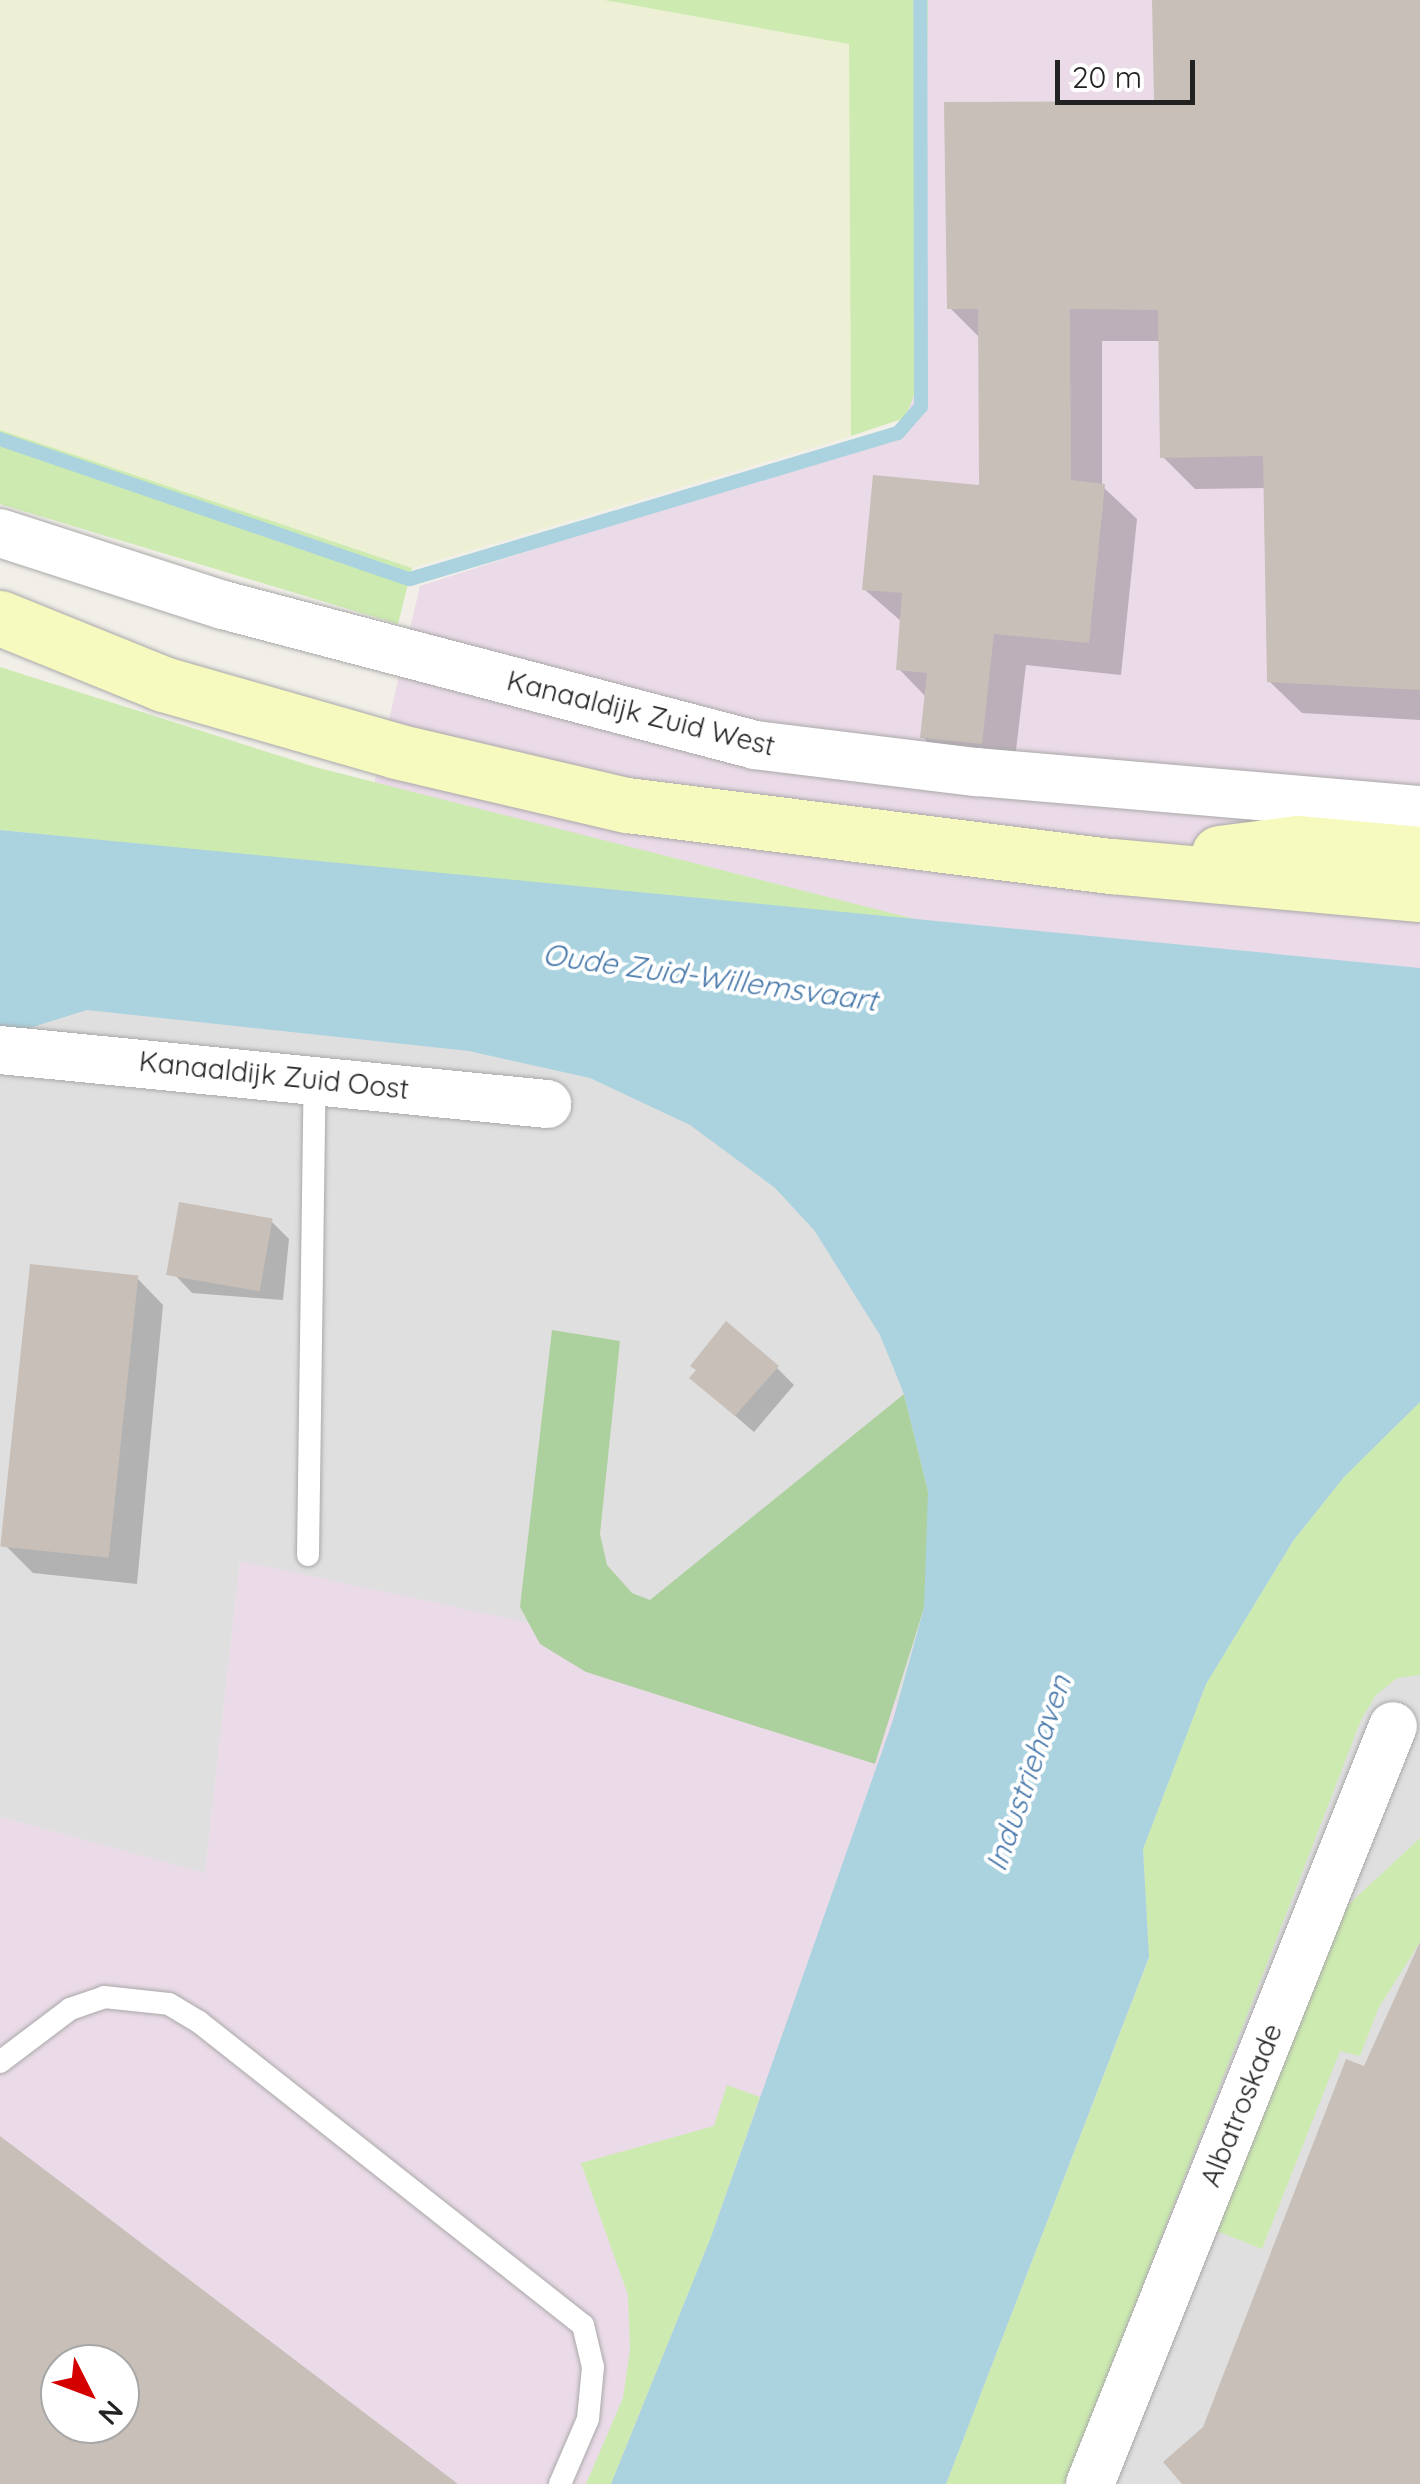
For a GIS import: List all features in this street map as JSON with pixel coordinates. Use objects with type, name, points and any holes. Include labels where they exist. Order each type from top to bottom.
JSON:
[{"type":"main road","points":[[0,618],[163,684],[396,751],[627,805],[1112,866],[1420,894]]},
{"type":"main road","points":[[1112,866],[1297,843],[1420,854]]},
{"type":"street","name":"Kanaaldijk Zuid West","points":[[0,532],[223,605],[755,745],[976,772],[1420,810]]},
{"type":"street","name":"Kanaaldijk Zuid Oost","points":[[0,1050],[315,1078],[547,1104]]},
{"type":"street","name":"Albatroskade","points":[[1090,2484],[1392,1726]]},
{"type":"lane","points":[[308,1554],[315,1078]]},
{"type":"lane","points":[[0,2062],[70,2009],[104,1998],[170,2004],[199,2022],[582,2325],[592,2367],[588,2419],[560,2484]]},
{"type":"shaded area","points":[[915,0],[1420,0],[1420,1009],[333,960],[420,586],[903,430]]},
{"type":"shaded area","points":[[0,923],[1420,1009],[1420,2484],[684,2484],[240,1562],[205,1874],[0,1817]]},
{"type":"shaded area","points":[[240,1561],[968,1717],[684,2484],[0,2484],[0,1817],[205,1873]]},
{"type":"green space","points":[[0,0],[604,0],[849,44],[851,436],[412,568],[0,430]]},
{"type":"green space","points":[[604,0],[928,0],[922,375],[905,418],[851,436],[849,44]]},
{"type":"green space","points":[[0,430],[412,568],[398,624],[0,504]]},
{"type":"green space","points":[[0,667],[315,767],[946,927],[0,830]]},
{"type":"green space","points":[[552,1330],[620,1341],[600,1534],[607,1565],[632,1593],[650,1600],[904,1394],[928,1491],[930,1542],[924,1608],[875,1764],[586,1672],[540,1644],[520,1607]]},
{"type":"green space","points":[[1420,1402],[1420,1675],[1397,1678],[1376,1695],[1361,1720],[1066,2484],[946,2484],[1149,1958],[1143,1849],[1206,1684],[1293,1541],[1344,1477]]},
{"type":"green space","points":[[1420,1838],[1420,1942],[1378,2009],[1360,2056],[1340,2051],[1262,2249],[1212,2229],[1346,1907]]},
{"type":"green space","points":[[727,2085],[760,2097],[711,2237],[611,2484],[586,2484],[623,2398],[630,2349],[628,2295],[581,2163],[714,2126]]},
{"type":"water","points":[[0,830],[1420,968],[1420,1402],[1344,1477],[1293,1541],[1206,1684],[1143,1849],[1149,1957],[946,2484],[611,2484],[711,2237],[893,1720],[924,1608],[928,1491],[904,1394],[880,1335],[814,1230],[775,1188],[690,1125],[590,1078],[469,1051],[87,1010],[20,1031],[0,1029]]},
{"type":"building","points":[[1152,0],[1420,0],[1420,690],[1267,682],[1263,456],[1160,458],[1158,310],[1070,309],[1071,480],[1105,484],[1089,643],[994,634],[982,744],[920,738],[927,673],[896,670],[902,593],[862,590],[873,475],[979,485],[978,309],[947,309],[944,102],[1154,101]]},
{"type":"building","points":[[179,1202],[273,1218],[260,1291],[166,1275]]},
{"type":"building","points":[[30,1264],[138,1275],[109,1558],[0,1546]]},
{"type":"building","points":[[726,1321],[779,1366],[735,1416],[689,1378],[696,1370],[690,1366]]},
{"type":"building","points":[[1420,1942],[1420,2484],[1182,2484],[1163,2462],[1203,2427],[1346,2059],[1364,2066]]},
{"type":"building","points":[[0,2136],[458,2484],[0,2484]]},
{"type":"waterway","points":[[0,439],[410,579],[898,433],[921,407],[920,0]]},
{"type":"water label","name":"Oude Zuid-Willemsvaart","points":[[710,977]]},
{"type":"water label","name":"Industriehaven","points":[[1028,1773]]}]
